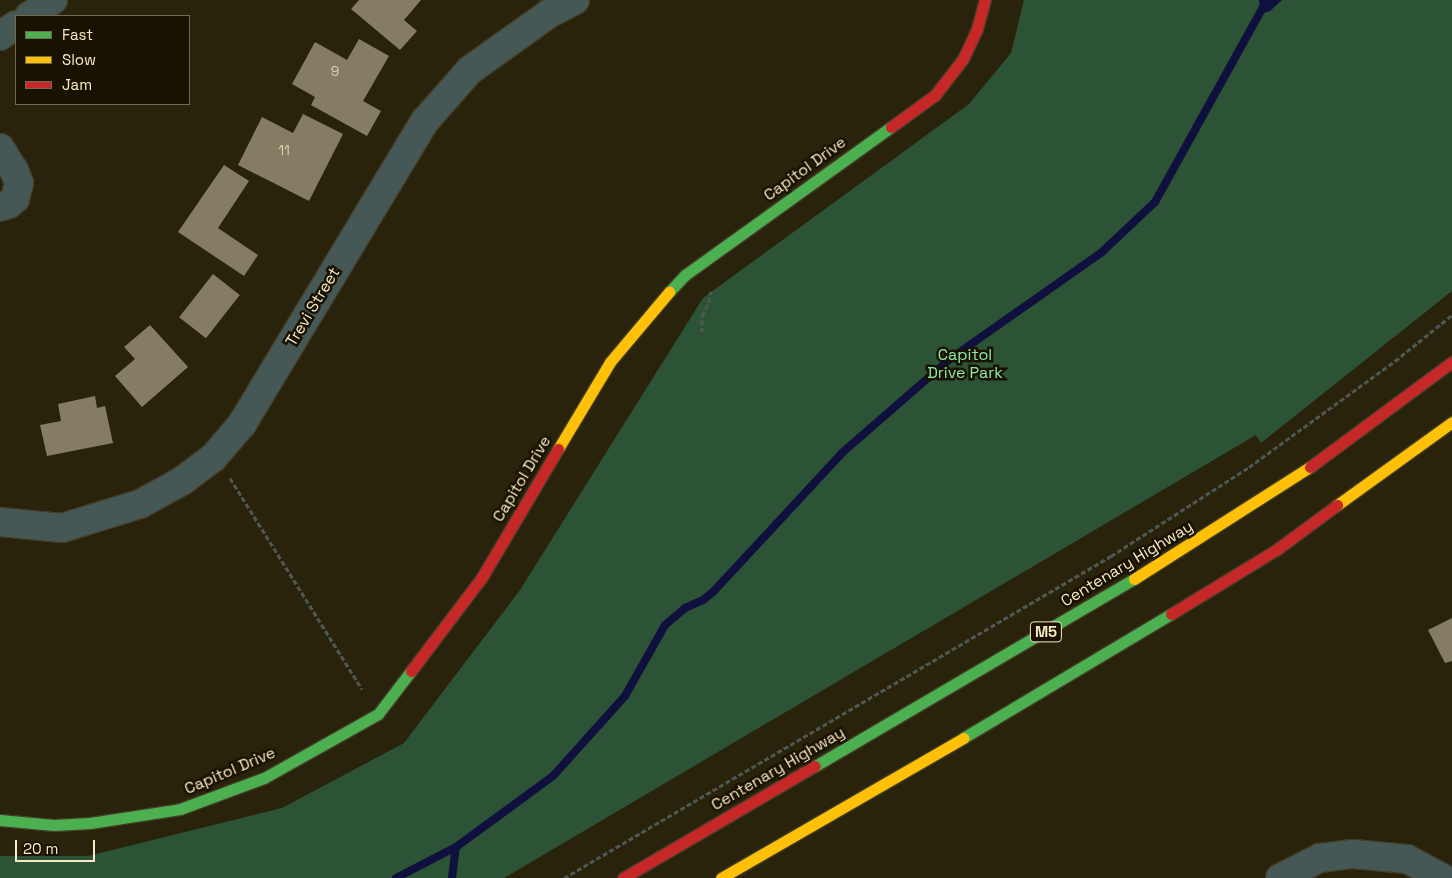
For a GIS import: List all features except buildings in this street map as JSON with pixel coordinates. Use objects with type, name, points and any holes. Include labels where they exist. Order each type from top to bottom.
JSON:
[{"type":"main road","name":"Capitol Drive","points":[[0,820],[54,825],[81,824],[180,809],[264,778],[378,714],[482,578],[610,362],[643,320],[685,275],[935,95],[963,59],[977,28],[985,0]]},
{"type":"main road","name":"Centenary Highway","points":[[623,878],[1036,638],[1192,544],[1292,481],[1452,362]]},
{"type":"main road","points":[[721,878],[1057,684],[1276,550],[1452,422]]},
{"type":"street","points":[[31,15],[54,0]]},
{"type":"street","name":"Trevi Street","points":[[0,522],[62,528],[140,504],[182,481],[213,458],[242,424],[425,121],[470,70],[550,12],[575,0]]},
{"type":"street","points":[[0,36],[15,26]]},
{"type":"street","points":[[0,148],[14,170],[19,183],[18,193],[12,202],[0,207]]},
{"type":"street","points":[[1280,878],[1320,858],[1353,854],[1408,860],[1442,878]]},
{"type":"path","points":[[702,332],[702,316],[709,302],[711,286]]},
{"type":"path","points":[[564,878],[1111,556],[1248,467],[1395,361],[1452,315]]},
{"type":"path","points":[[226,472],[378,714]]},
{"type":"green space","name":"Capitol Drive Park","points":[[1024,0],[1452,0],[1452,291],[1261,443],[1256,435],[504,878],[0,878],[0,856],[88,856],[282,808],[404,743],[520,590],[703,298],[969,104],[1011,53]]},
{"type":"shaded area","points":[[1259,0],[1282,0],[1270,11],[1260,14]]},
{"type":"waterway","points":[[396,878],[456,847],[553,776],[625,696],[665,625],[685,608],[703,600],[713,592],[843,452],[950,359],[1102,252],[1155,202],[1267,0]]},
{"type":"waterway","points":[[452,878],[456,847]]},
{"type":"traffic: fast","points":[[669,292],[685,275],[891,127]]},
{"type":"traffic: fast","points":[[815,766],[1134,579]]},
{"type":"traffic: fast","points":[[963,738],[1171,614]]},
{"type":"traffic: fast","points":[[0,820],[54,825],[90,823],[180,809],[264,778],[378,714],[411,671]]},
{"type":"traffic: slow","points":[[558,449],[610,362],[669,292]]},
{"type":"traffic: slow","points":[[1337,505],[1452,422]]},
{"type":"traffic: slow","points":[[1134,579],[1310,467]]},
{"type":"traffic: slow","points":[[721,878],[963,738]]},
{"type":"traffic: jam","points":[[891,127],[935,95],[963,59],[977,29],[985,0]]},
{"type":"traffic: jam","points":[[1310,467],[1452,362]]},
{"type":"traffic: jam","points":[[411,671],[482,577],[558,449]]},
{"type":"traffic: jam","points":[[1171,614],[1276,550],[1337,505]]},
{"type":"traffic: jam","points":[[623,878],[815,766]]}]
